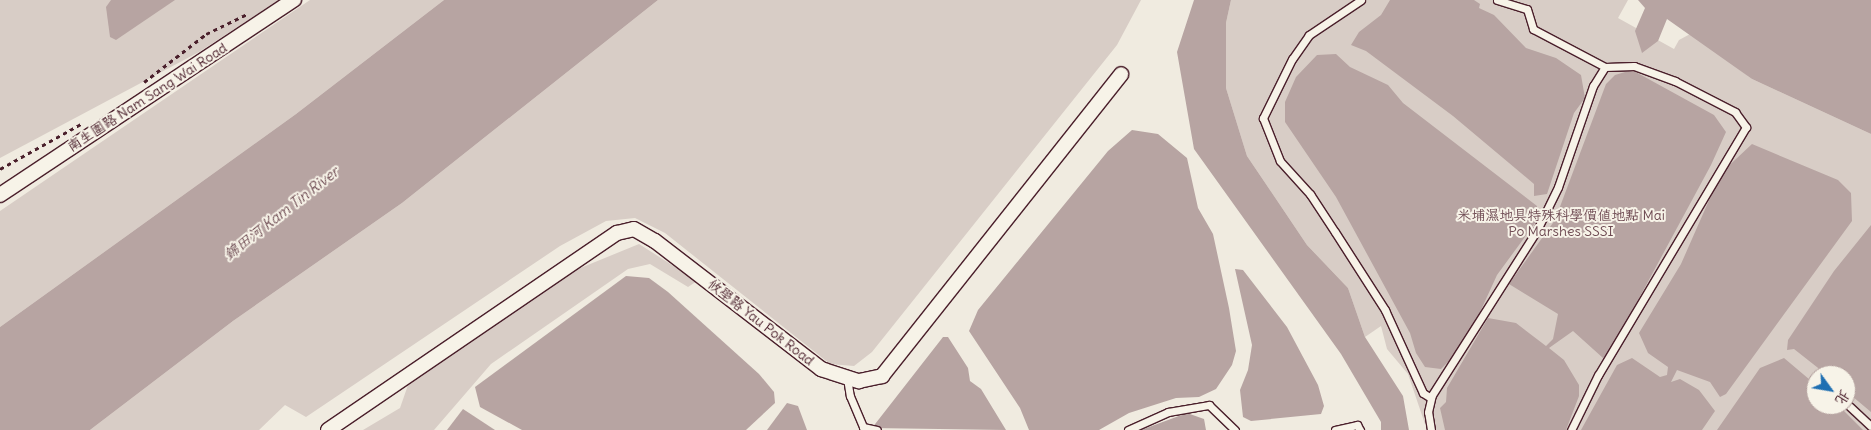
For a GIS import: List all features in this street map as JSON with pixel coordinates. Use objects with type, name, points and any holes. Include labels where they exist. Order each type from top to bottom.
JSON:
[{"type":"street","name":"南生圍路 Nam Sang Wai Road","points":[[0,195],[294,0]]},
{"type":"street","name":"攸壆路 Yau Pok Road","points":[[328,430],[616,233],[634,229],[655,241],[821,369],[859,381],[882,376],[1121,74]]},
{"type":"lane","points":[[1361,0],[1310,35],[1292,59],[1262,118],[1280,161],[1310,194],[1385,310],[1423,393],[1431,398]]},
{"type":"lane","points":[[1497,0],[1527,9],[1533,29],[1604,68],[1634,66],[1675,81],[1735,112],[1746,127],[1598,375],[1571,430]]},
{"type":"lane","points":[[1431,430],[1431,398],[1536,232],[1558,187],[1593,86],[1604,68]]},
{"type":"lane","points":[[847,377],[850,396],[864,427],[877,430]]},
{"type":"lane","points":[[1128,430],[1168,412],[1209,405],[1235,430]]},
{"type":"lane","points":[[1856,412],[1871,426]]},
{"type":"lane","points":[[1335,430],[1357,425],[1360,430]]},
{"type":"path","points":[[141,84],[206,34],[252,11]]},
{"type":"path","points":[[0,169],[89,119]]},
{"type":"green space","points":[[0,0],[279,0],[199,52],[0,158]]},
{"type":"green space","points":[[310,0],[444,0],[296,114],[0,327],[0,211]]},
{"type":"green space","points":[[658,0],[1141,0],[1117,45],[872,352],[854,366],[830,364],[665,233],[635,218],[606,221],[560,246],[306,417],[285,405],[259,430],[90,430],[233,321],[402,203]]},
{"type":"green space","name":"米埔濕地具特殊科學價值地點 Mai Po Marshes SSSI","points":[[1231,0],[1628,0],[1618,18],[1674,49],[1679,40],[1692,33],[1752,79],[1871,134],[1871,430],[1427,430],[1408,374],[1387,349],[1381,326],[1365,337],[1348,288],[1307,245],[1247,156],[1226,88],[1226,23]]},
{"type":"green space","points":[[639,244],[697,281],[688,287],[650,264],[628,269],[491,364],[434,430],[363,430],[400,408],[408,385],[578,269]]},
{"type":"water","points":[[111,0],[175,0],[116,40],[110,37],[106,7]]},
{"type":"water","name":"錦田河 Kam Tin River","points":[[444,0],[658,0],[402,203],[233,321],[90,430],[0,430],[0,327],[296,114]]},
{"type":"water","points":[[1194,0],[1231,0],[1226,23],[1226,88],[1247,156],[1307,245],[1348,288],[1365,337],[1403,396],[1409,430],[1381,430],[1381,422],[1341,354],[1194,149],[1177,52]]},
{"type":"water","points":[[1390,0],[1474,0],[1480,4],[1479,8],[1494,15],[1526,48],[1556,58],[1581,75],[1585,98],[1574,113],[1547,194],[1534,196],[1534,184],[1453,116],[1366,51],[1351,45],[1359,32],[1381,15]]},
{"type":"water","points":[[1638,0],[1871,0],[1871,134],[1752,79],[1667,19],[1658,41],[1642,53],[1635,31],[1645,8]]},
{"type":"water","points":[[1336,54],[1350,67],[1388,85],[1403,103],[1537,206],[1538,219],[1497,275],[1465,345],[1441,369],[1425,367],[1416,353],[1410,333],[1336,197],[1285,122],[1285,102],[1296,77],[1317,55]]},
{"type":"water","points":[[1632,70],[1714,115],[1726,132],[1711,165],[1610,352],[1603,358],[1573,331],[1549,348],[1564,360],[1579,385],[1579,396],[1566,430],[1445,430],[1440,408],[1446,402],[1447,388],[1488,318],[1516,323],[1546,346],[1553,339],[1558,314],[1509,284],[1555,220],[1606,84],[1615,75]]},
{"type":"water","points":[[1132,130],[1158,134],[1187,158],[1198,208],[1213,234],[1236,351],[1232,365],[1216,389],[1199,397],[1176,398],[1129,413],[1099,430],[1029,430],[1020,408],[969,331],[978,310],[1108,151]]},
{"type":"water","points":[[1752,144],[1838,180],[1851,193],[1852,221],[1726,394],[1720,397],[1710,382],[1677,370],[1671,382],[1680,379],[1699,390],[1715,411],[1702,430],[1581,430],[1617,365],[1632,358],[1660,377],[1667,375],[1668,367],[1648,353],[1639,333],[1681,264],[1721,173]]},
{"type":"water","points":[[1871,225],[1871,412],[1856,399],[1856,365],[1814,365],[1794,349],[1787,350],[1788,340],[1834,271]]},
{"type":"water","points":[[1235,269],[1243,270],[1287,327],[1318,385],[1324,406],[1321,414],[1251,421],[1243,417],[1240,390],[1248,370],[1252,345]]},
{"type":"water","points":[[626,276],[649,278],[668,292],[759,374],[774,392],[775,403],[746,430],[522,430],[480,407],[475,387]]},
{"type":"water","points":[[943,337],[948,337],[968,368],[970,381],[981,389],[1006,430],[872,428]]},
{"type":"water","points":[[1784,358],[1806,377],[1806,415],[1848,415],[1863,430],[1717,430],[1760,368]]},
{"type":"water","points":[[787,403],[798,406],[807,430],[767,430]]},
{"type":"water","points":[[463,409],[495,430],[447,430]]},
{"type":"water","points":[[1187,413],[1204,419],[1206,430],[1141,430]]}]
